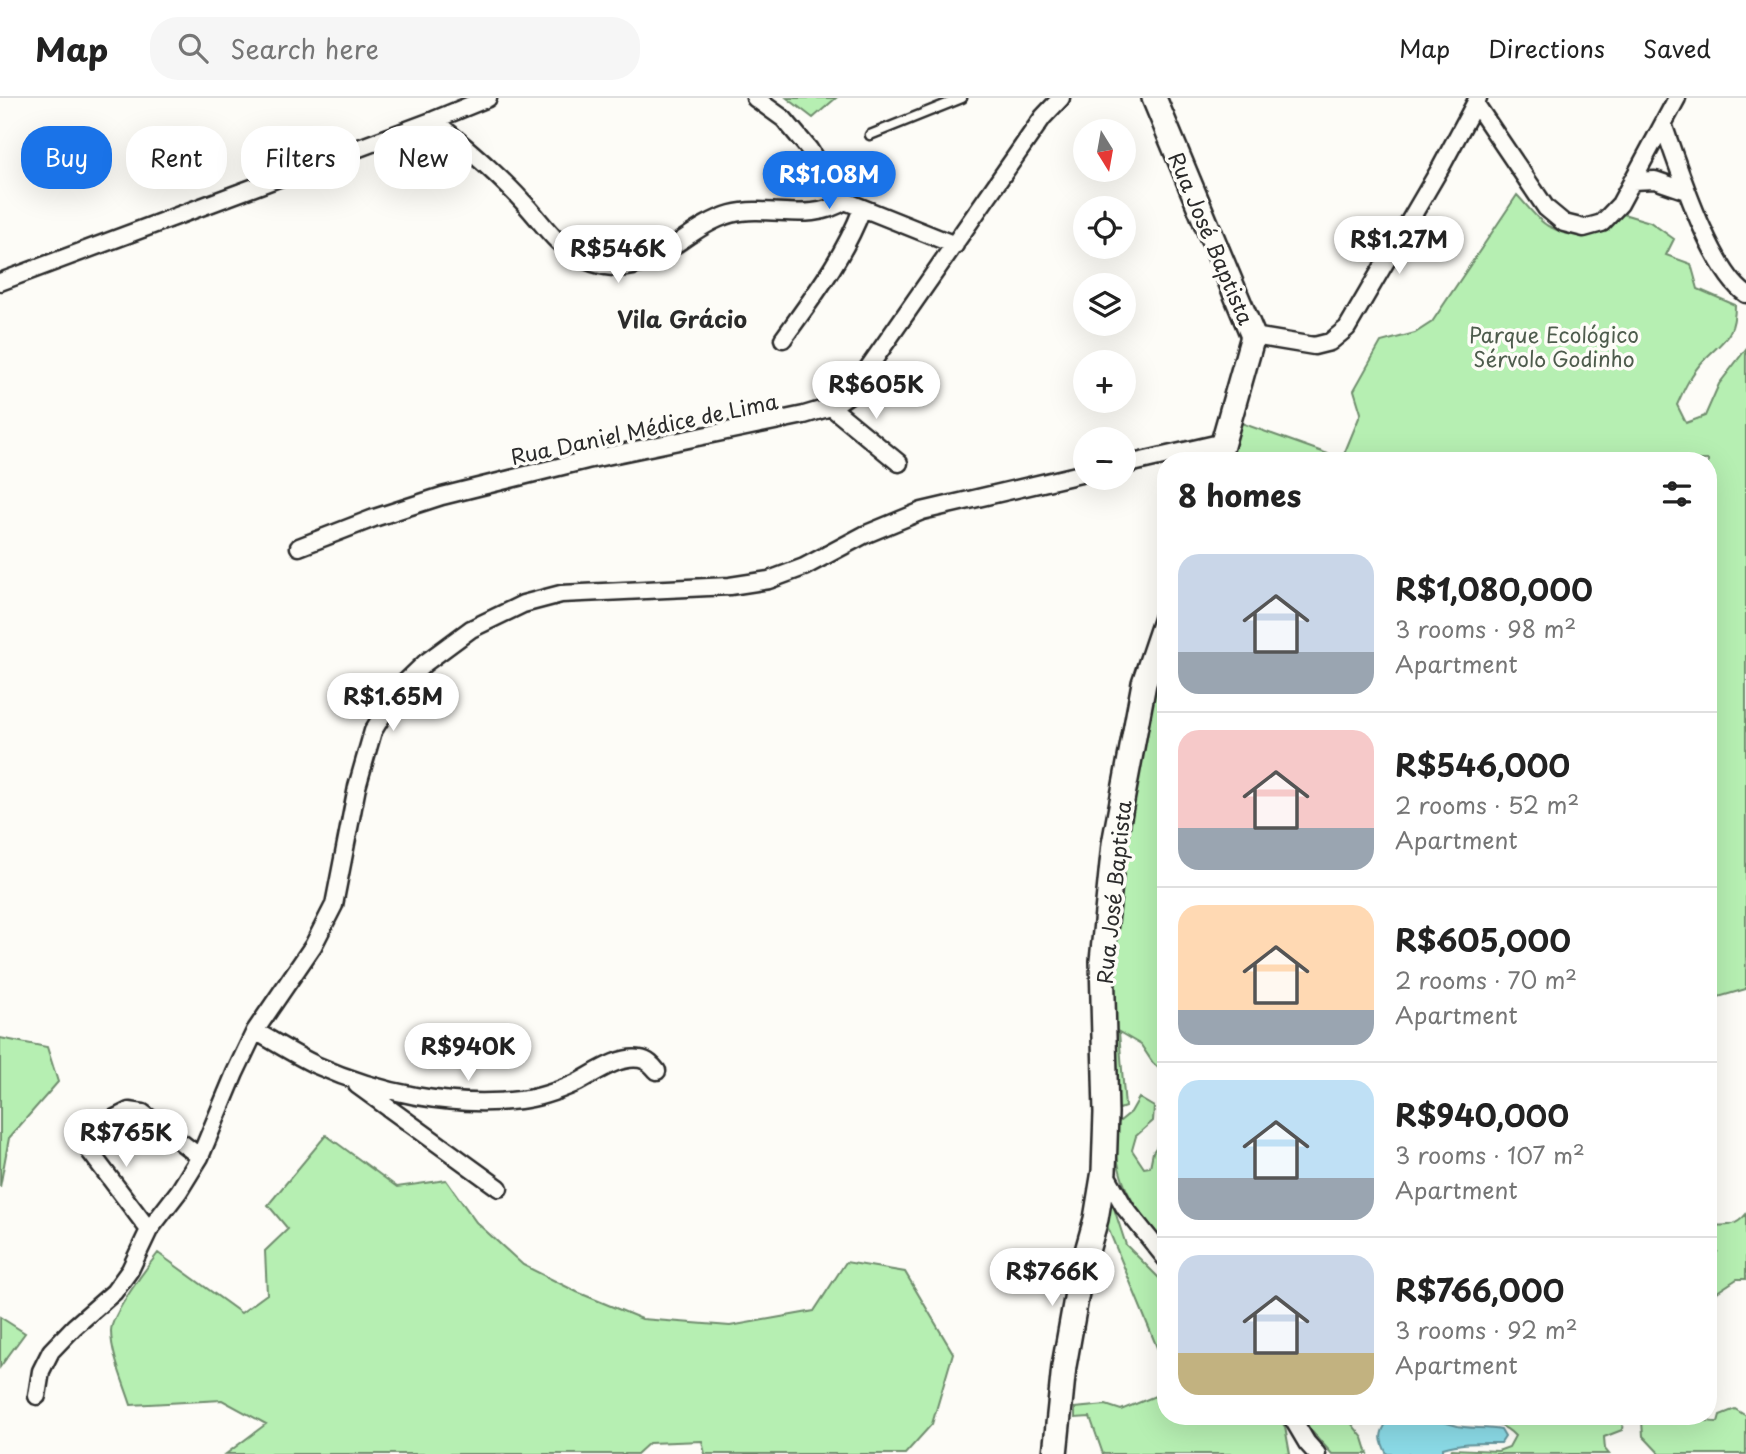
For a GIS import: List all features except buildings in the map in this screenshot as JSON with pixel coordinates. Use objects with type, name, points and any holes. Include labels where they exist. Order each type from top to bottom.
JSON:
[{"type":"street","points":[[0,282],[488,98]]},
{"type":"street","points":[[755,98],[784,120],[809,149],[845,201],[955,245]]},
{"type":"street","name":"Rua Daniel Médice de Lima","points":[[299,547],[374,518],[442,496],[587,460],[831,407],[850,394],[1043,117],[1061,98]]},
{"type":"street","name":"Rua José Baptista","points":[[1154,98],[1253,335],[1221,451]]},
{"type":"street","points":[[1253,335],[1314,346],[1330,342],[1347,328],[1441,167],[1476,101],[1546,208],[1564,223],[1584,228],[1602,223],[1620,204],[1677,98]]},
{"type":"street","points":[[434,120],[524,202],[560,244],[581,258],[612,267],[631,267],[651,259],[713,220],[733,214],[820,212],[845,201]]},
{"type":"street","points":[[1664,124],[1687,191],[1720,265],[1734,285],[1746,294]]},
{"type":"street","points":[[1632,181],[1655,180],[1687,191]]},
{"type":"street","points":[[783,339],[834,266],[853,233],[862,209]]},
{"type":"street","points":[[831,407],[899,463]]},
{"type":"street","points":[[1136,463],[1157,460]]},
{"type":"street","points":[[37,1395],[41,1371],[51,1351],[74,1326],[114,1292],[130,1270],[149,1230],[179,1191],[200,1157],[234,1073],[255,1031],[313,946],[334,905],[357,787],[373,731],[400,688],[425,663],[471,629],[523,604],[561,594],[730,586],[769,579],[804,567],[864,535],[922,511],[1073,476]]},
{"type":"street","name":"Rua José Baptista","points":[[1055,1454],[1064,1366],[1080,1276],[1096,1219],[1104,1171],[1106,1113],[1102,961],[1114,844],[1144,682],[1157,644]]},
{"type":"street","points":[[255,1031],[346,1078],[415,1097],[489,1104],[536,1099],[625,1059],[641,1059],[657,1071]]},
{"type":"street","points":[[346,1078],[499,1188]]},
{"type":"street","points":[[91,1153],[113,1119],[129,1111],[143,1113],[200,1157]]},
{"type":"street","points":[[76,1126],[91,1153],[149,1230]]},
{"type":"street","points":[[1104,1171],[1125,1208],[1157,1248]]},
{"type":"street","points":[[1296,1425],[1317,1454]]},
{"type":"lane","points":[[870,135],[962,98]]},
{"type":"green space","points":[[787,98],[836,98],[813,118]]},
{"type":"green space","name":"Parque Ecológico Sérvolo Godinho","points":[[1517,195],[1548,226],[1569,234],[1598,232],[1623,214],[1650,222],[1674,239],[1666,255],[1691,264],[1698,289],[1735,305],[1730,332],[1695,371],[1677,405],[1686,423],[1705,416],[1719,384],[1746,349],[1746,989],[1717,997],[1717,452],[1345,452],[1361,413],[1354,390],[1381,342],[1415,333],[1432,322]]},
{"type":"green space","name":"Parque Ecológico Sérvolo Godinho","points":[[1233,420],[1322,452],[1224,452]]},
{"type":"green space","points":[[1157,675],[1157,1067],[1141,1045],[1119,1032],[1125,1107],[1114,1111],[1109,993],[1126,813]]},
{"type":"green space","points":[[0,1038],[47,1047],[58,1082],[9,1138],[0,1187]]},
{"type":"green space","points":[[1139,1098],[1154,1107],[1153,1121],[1136,1136],[1132,1150],[1144,1168],[1150,1167],[1157,1146],[1157,1237],[1131,1199],[1117,1160],[1114,1126],[1131,1112]]},
{"type":"green space","points":[[326,1135],[397,1187],[446,1180],[476,1222],[523,1265],[577,1292],[642,1319],[730,1326],[814,1311],[846,1262],[905,1272],[953,1353],[932,1424],[905,1454],[705,1454],[702,1441],[649,1443],[637,1454],[226,1454],[266,1424],[222,1400],[131,1405],[115,1359],[111,1331],[123,1303],[146,1269],[158,1253],[241,1313],[267,1294],[265,1251],[288,1229],[268,1205]]},
{"type":"green space","points":[[1108,1190],[1126,1245],[1157,1276],[1157,1348],[1101,1211]]},
{"type":"green space","points":[[1746,1214],[1746,1279],[1737,1279],[1717,1292],[1717,1226],[1733,1224]]},
{"type":"green space","points":[[0,1317],[25,1333],[0,1367]]},
{"type":"green space","points":[[1157,1395],[1157,1425],[1284,1425],[1290,1454],[1103,1454],[1090,1417],[1075,1418],[1075,1408],[1106,1405],[1121,1410]]},
{"type":"green space","points":[[1735,1409],[1746,1416],[1746,1454],[1660,1454],[1643,1436],[1642,1425],[1717,1425],[1720,1415]]},
{"type":"green space","points":[[1306,1425],[1353,1425],[1363,1438],[1368,1454],[1332,1454]]},
{"type":"green space","points":[[1499,1425],[1622,1425],[1622,1430],[1604,1437],[1605,1449],[1609,1454],[1450,1454],[1452,1449],[1498,1451],[1509,1447],[1515,1436]]},
{"type":"water","points":[[1386,1425],[1456,1425],[1501,1430],[1505,1437],[1501,1443],[1450,1446],[1443,1448],[1443,1454],[1387,1454],[1381,1437]]},
{"type":"district","name":"Vila Grácio","points":[[682,318]]}]
